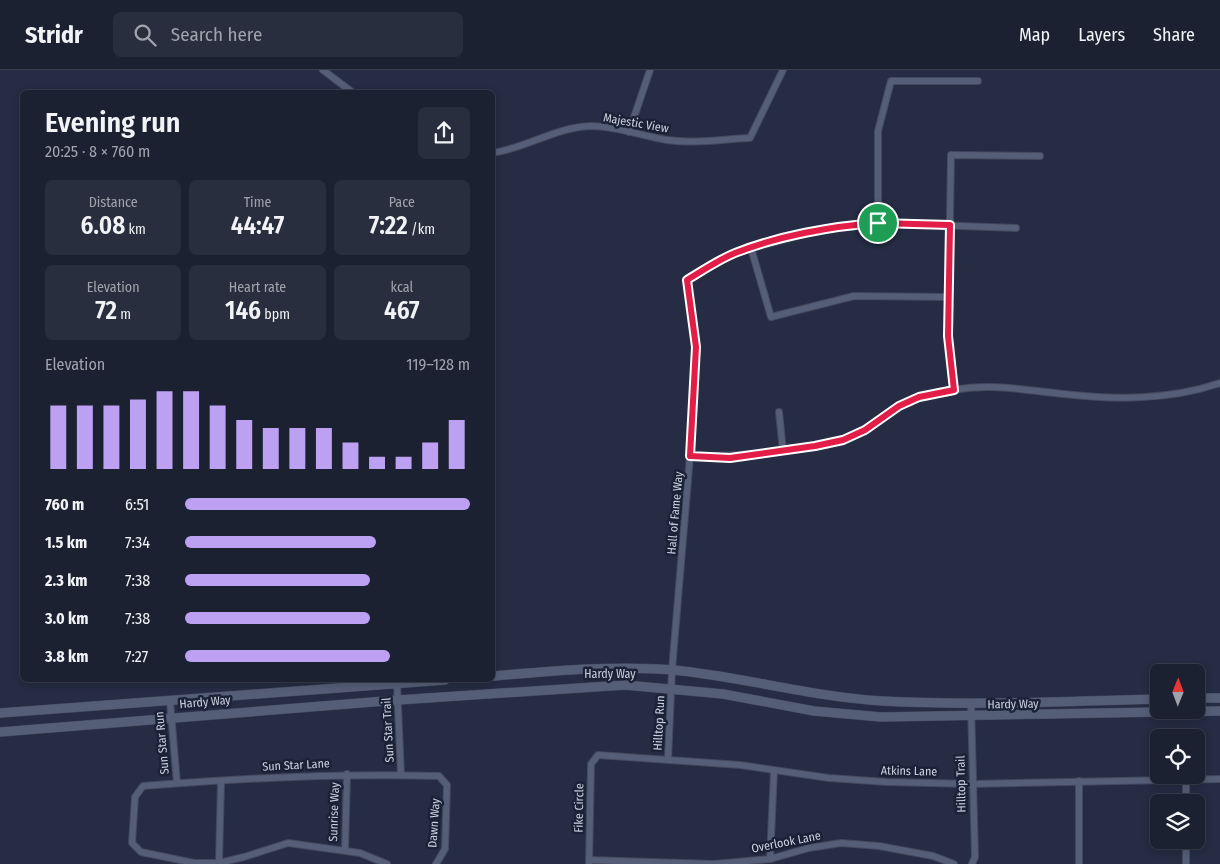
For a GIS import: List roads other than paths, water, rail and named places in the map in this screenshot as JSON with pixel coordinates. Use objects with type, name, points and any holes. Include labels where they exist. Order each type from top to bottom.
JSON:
[{"type":"main road","name":"Hardy Way","points":[[495,676],[575,670],[672,670],[834,696],[882,701],[971,703],[1150,699]]},
{"type":"main road","name":"Hardy Way","points":[[0,713],[420,682]]},
{"type":"main road","name":"Hardy Way","points":[[0,732],[625,684],[723,694],[814,711],[872,716],[971,717],[1220,711]]},
{"type":"main road","points":[[1205,698],[1220,698]]},
{"type":"street","points":[[323,70],[349,90]]},
{"type":"street","points":[[629,132],[650,70]]},
{"type":"street","name":"Majestic View","points":[[495,152],[528,145],[571,128],[594,126],[677,141],[750,138],[783,70]]},
{"type":"street","points":[[878,223],[878,131],[891,81],[978,81]]},
{"type":"street","points":[[954,390],[948,336],[951,155],[1040,156]]},
{"type":"street","points":[[948,298],[854,296],[771,317],[751,248],[835,226],[878,223],[1016,228]]},
{"type":"street","name":"Hall of Fame Way","points":[[672,689],[690,456],[696,347],[687,280],[733,254],[751,248]]},
{"type":"street","points":[[690,456],[730,458],[843,440],[865,430],[899,406],[919,397],[954,390],[1010,386],[1107,398],[1149,398],[1203,389],[1220,383]]},
{"type":"street","points":[[778,412],[782,451]]},
{"type":"street","name":"Sun Star Trail","points":[[396,684],[401,775]]},
{"type":"street","name":"Hilltop Run","points":[[668,759],[672,689]]},
{"type":"street","name":"Sun Star Run","points":[[170,701],[176,783]]},
{"type":"street","name":"Hilltop Trail","points":[[971,703],[975,857],[972,864]]},
{"type":"street","name":"Atkins Lane","points":[[598,755],[740,765],[829,778],[886,782],[972,784],[1150,780]]},
{"type":"street","name":"Fike Circle","points":[[589,862],[591,764],[598,755]]},
{"type":"street","points":[[770,859],[774,771]]},
{"type":"street","name":"Sun Star Lane","points":[[218,863],[194,863],[141,852],[132,843],[135,796],[143,786],[347,774],[439,776],[447,785]]},
{"type":"street","name":"Sunrise Way","points":[[345,850],[347,774]]},
{"type":"street","name":"Atkins Lane","points":[[1205,779],[1220,779]]},
{"type":"street","points":[[221,781],[218,863],[244,857],[288,842],[360,852],[387,864]]},
{"type":"street","points":[[1079,781],[1079,864]]},
{"type":"street","name":"Dawn Way","points":[[438,863],[445,849],[447,785]]},
{"type":"street","name":"Overlook Lane","points":[[589,862],[714,864],[770,859],[809,848],[841,843],[888,847],[934,856],[954,864]]},
{"type":"street","points":[[1186,849],[1186,864]]}]
